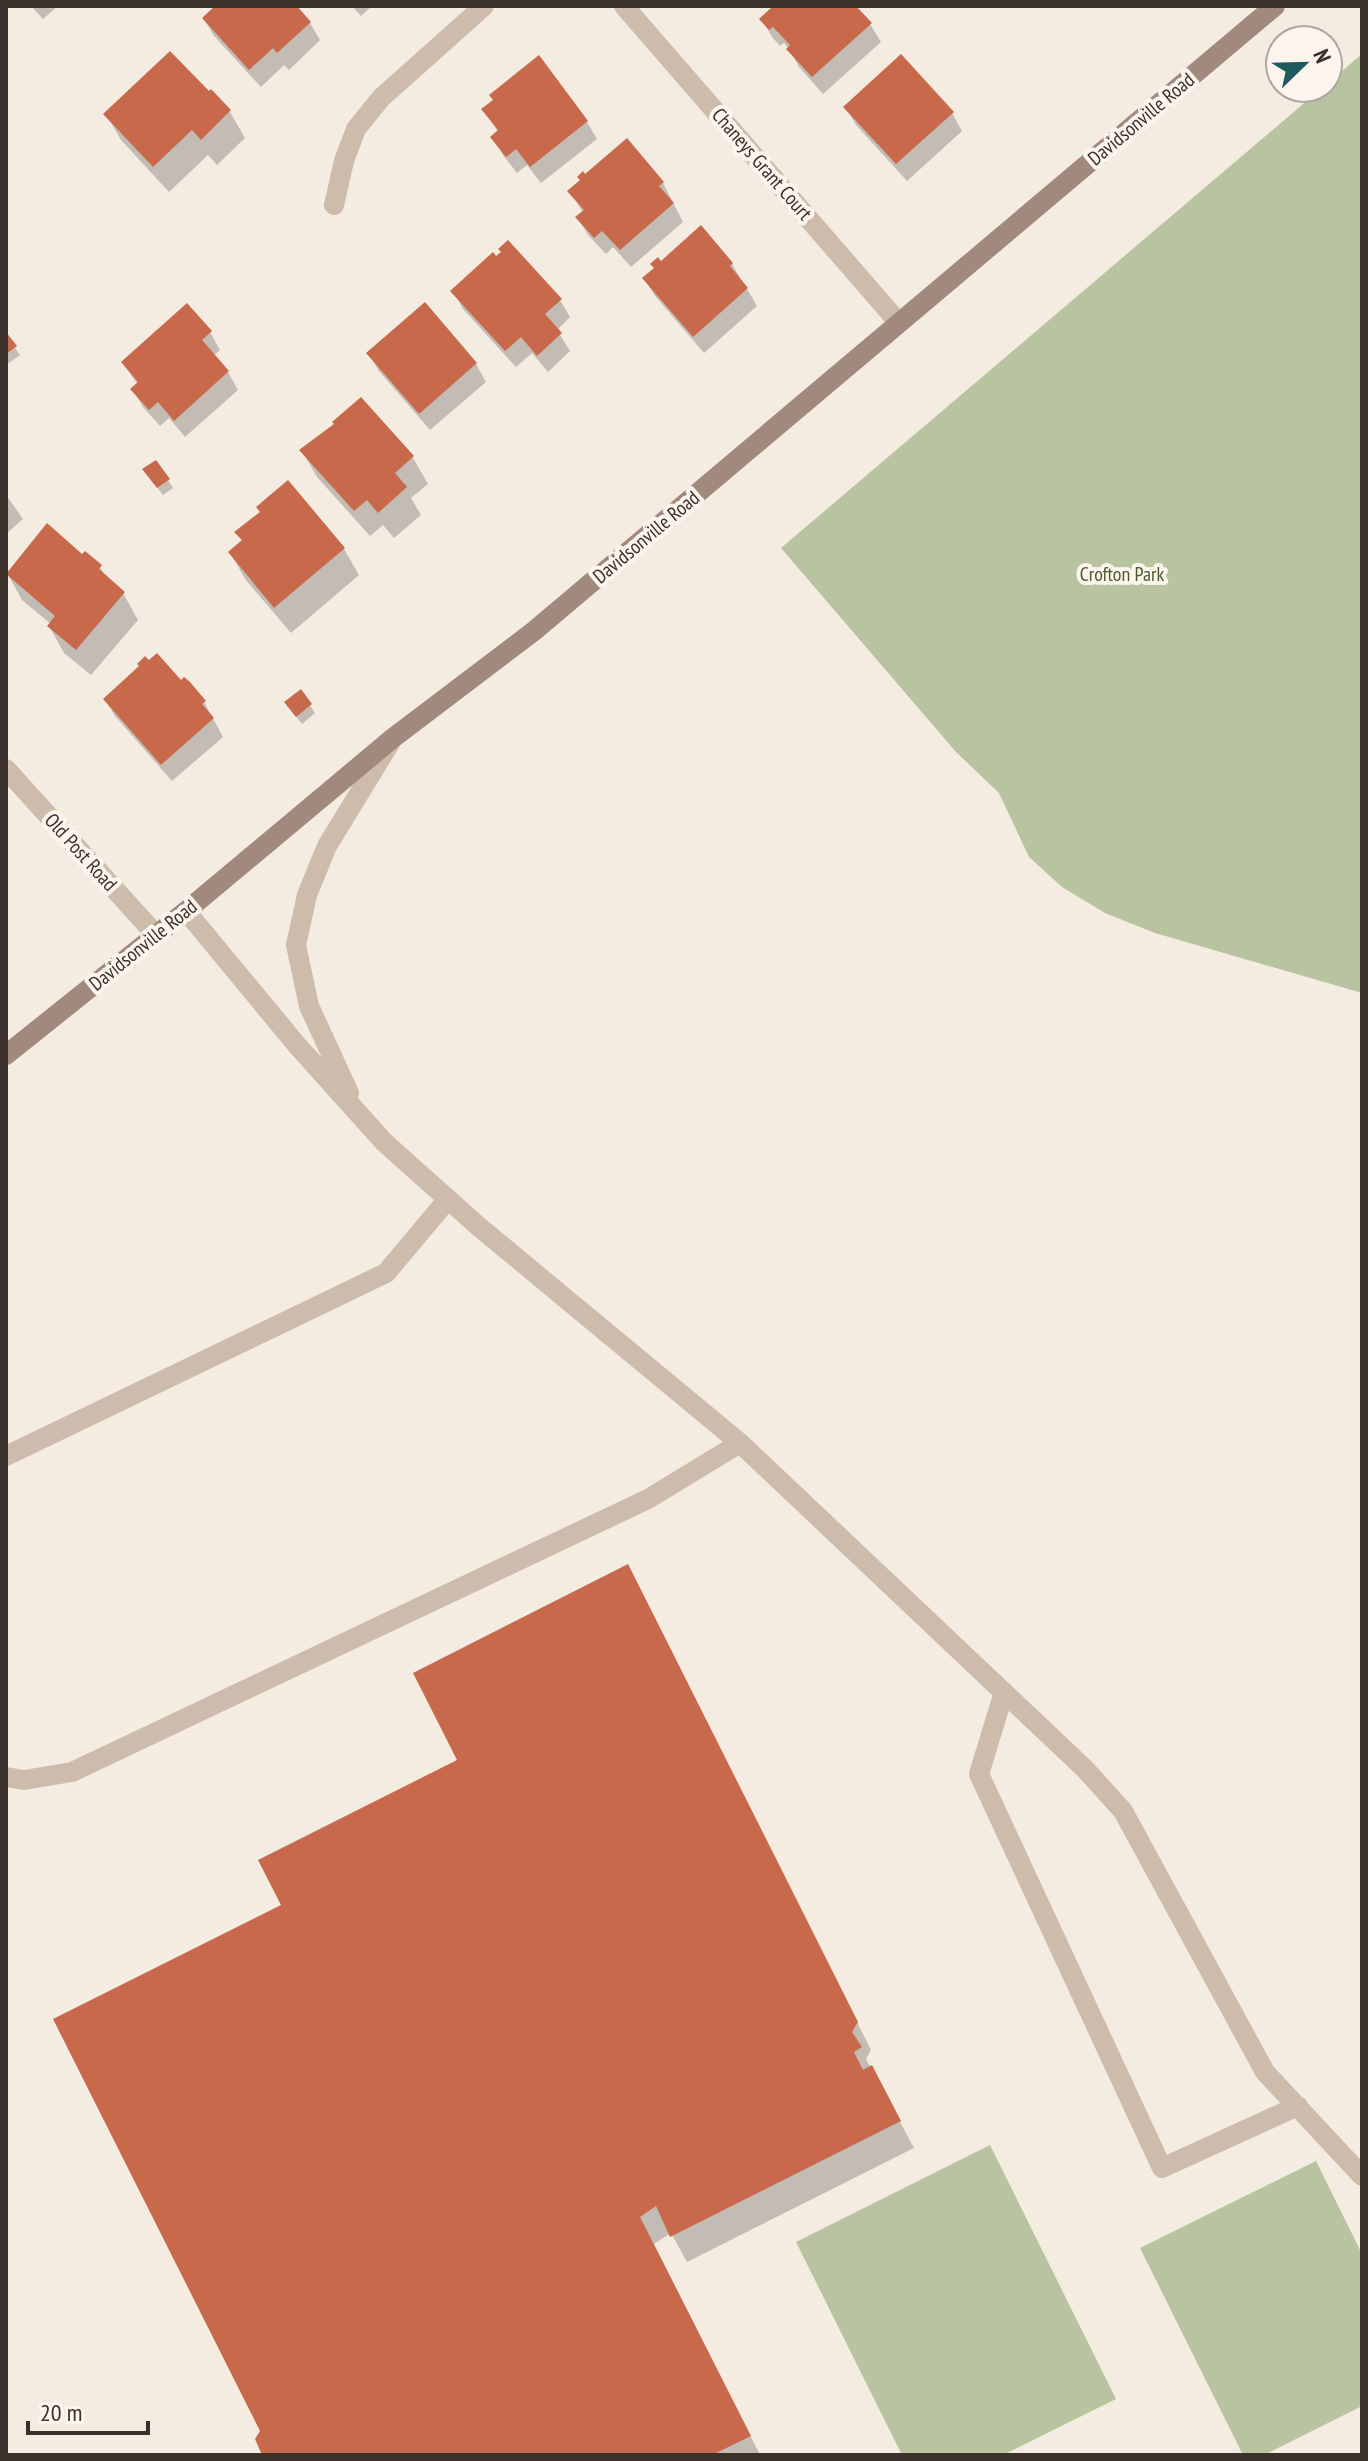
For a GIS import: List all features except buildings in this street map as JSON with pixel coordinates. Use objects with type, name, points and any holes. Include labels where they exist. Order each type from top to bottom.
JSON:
[{"type":"main road","name":"Davidsonville Road","points":[[6,1055],[186,911],[393,738],[534,631],[1275,6]]},
{"type":"street","points":[[334,205],[344,161],[356,129],[381,98],[484,6]]},
{"type":"street","name":"Chaneys Grant Court","points":[[624,6],[899,323]]},
{"type":"street","points":[[359,1115],[309,1006],[296,945],[307,895],[327,846],[393,738]]},
{"type":"street","name":"Old Post Road","points":[[6,769],[156,935]]},
{"type":"street","points":[[186,911],[384,1142],[740,1443],[1085,1769],[1123,1811],[1265,2072],[1362,2176]]},
{"type":"street","points":[[6,1456],[386,1273],[448,1199]]},
{"type":"street","points":[[6,1777],[24,1780],[72,1772],[648,1499],[740,1443]]},
{"type":"street","points":[[1004,1692],[979,1774],[1162,2168],[1298,2106]]},
{"type":"green space","name":"Crofton Park","points":[[1362,54],[1362,993],[1155,933],[1105,913],[1062,887],[1029,857],[999,793],[956,752],[781,548],[1303,104],[1344,104],[1344,69]]},
{"type":"green space","points":[[990,2145],[1116,2399],[1003,2455],[902,2455],[796,2242]]},
{"type":"green space","points":[[1316,2161],[1362,2254],[1362,2406],[1264,2455],[1243,2455],[1140,2248]]}]
